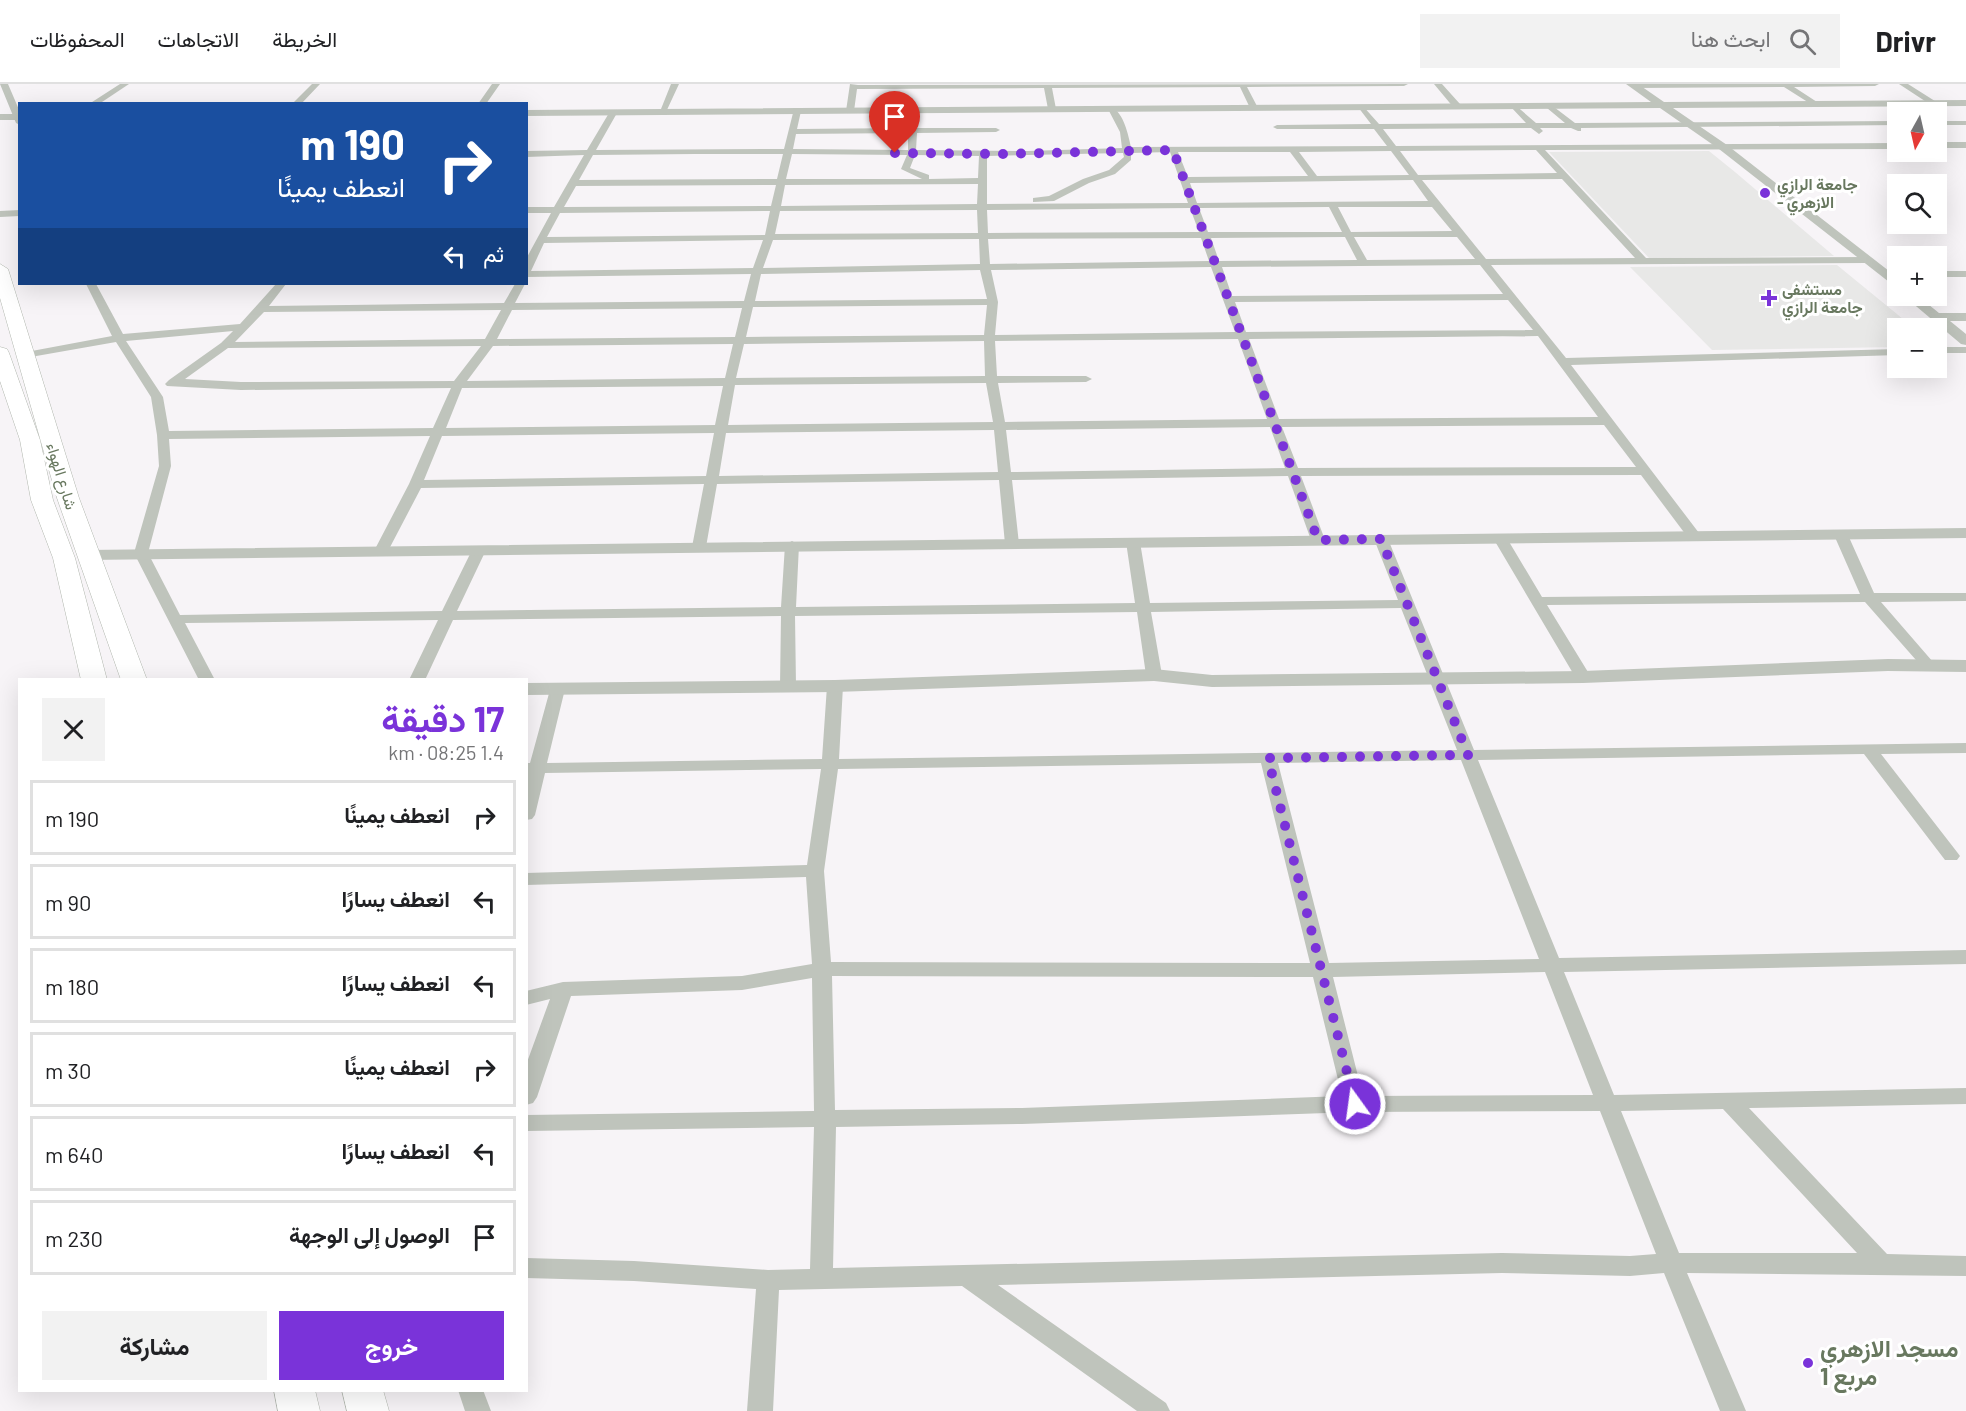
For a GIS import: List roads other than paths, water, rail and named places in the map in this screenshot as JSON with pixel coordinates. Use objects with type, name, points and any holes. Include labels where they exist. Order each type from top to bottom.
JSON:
[{"type":"main road","name":"شارع الهواء","points":[[0,269],[87,555],[133,678]]},
{"type":"main road","name":"شارع الهواء","points":[[0,353],[30,440],[42,500],[64,558],[94,678]]},
{"type":"main road","points":[[294,1392],[299,1411]]},
{"type":"main road","points":[[363,1392],[368,1411]]},
{"type":"street","points":[[4,84],[18,117]]},
{"type":"street","points":[[96,102],[125,84]]},
{"type":"street","points":[[298,102],[316,84]]},
{"type":"street","points":[[483,102],[496,84]]},
{"type":"street","points":[[662,112],[675,84]]},
{"type":"street","points":[[1242,84],[1254,108]]},
{"type":"street","points":[[850,111],[854,85],[1404,84]]},
{"type":"street","points":[[1438,84],[1457,106]]},
{"type":"street","points":[[1785,84],[1814,104]]},
{"type":"street","points":[[1633,85],[1875,84]]},
{"type":"street","points":[[1903,84],[1932,102]]},
{"type":"street","points":[[1047,85],[1052,110]]},
{"type":"street","points":[[1633,85],[1723,147],[1885,275]]},
{"type":"street","points":[[1713,86],[1738,104]]},
{"type":"street","points":[[528,113],[1887,103]]},
{"type":"street","points":[[1947,103],[1966,103]]},
{"type":"street","points":[[1514,106],[1556,149]]},
{"type":"street","points":[[1550,106],[1583,133]]},
{"type":"street","points":[[1362,107],[1435,204],[1541,333],[1605,421],[1695,536]]},
{"type":"street","points":[[982,207],[1051,198],[1086,181],[1112,172],[1128,158],[1124,132],[1112,109]]},
{"type":"street","points":[[913,110],[912,153],[905,169],[938,181]]},
{"type":"street","points":[[699,547],[730,382],[757,270],[769,238],[797,111]]},
{"type":"street","points":[[528,267],[557,209],[613,113]]},
{"type":"street","points":[[0,117],[18,119]]},
{"type":"street","points":[[1277,128],[1887,123]]},
{"type":"street","points":[[1947,123],[1966,123]]},
{"type":"street","points":[[793,132],[996,130]]},
{"type":"street","points":[[1593,141],[1602,148]]},
{"type":"street","points":[[1947,145],[1966,145]]},
{"type":"street","points":[[528,154],[789,152],[1071,154],[1127,150],[1887,146]]},
{"type":"street","points":[[1539,149],[1644,262]]},
{"type":"street","points":[[1173,150],[1318,540]]},
{"type":"street","points":[[1293,150],[1315,179]]},
{"type":"street","points":[[983,154],[982,207],[985,268],[993,302],[989,339],[991,379],[1000,427],[1012,544]]},
{"type":"street","points":[[1184,180],[1564,176]]},
{"type":"street","points":[[573,183],[982,181]]},
{"type":"street","points":[[528,210],[1435,204]]},
{"type":"street","points":[[1332,205],[1364,264]]},
{"type":"street","points":[[0,214],[18,213]]},
{"type":"street","points":[[540,240],[1459,234]]},
{"type":"street","points":[[528,272],[1216,264],[1866,260]]},
{"type":"street","points":[[1947,274],[1966,274]]},
{"type":"street","points":[[91,285],[118,339],[157,397],[164,435],[165,466],[141,553],[206,678]]},
{"type":"street","points":[[157,397],[173,382],[225,345],[261,309],[280,285]]},
{"type":"street","points":[[381,550],[416,484],[458,384],[489,344],[519,285]]},
{"type":"street","points":[[1228,299],[1511,297]]},
{"type":"street","points":[[261,309],[993,302]]},
{"type":"street","points":[[1922,306],[1966,341]]},
{"type":"street","points":[[1936,317],[1966,317]]},
{"type":"street","points":[[25,355],[118,339],[241,327]]},
{"type":"street","points":[[225,345],[1541,333]]},
{"type":"street","points":[[1947,350],[1966,350]]},
{"type":"street","points":[[1562,362],[1887,352]]},
{"type":"street","points":[[173,382],[241,386],[1086,379]]},
{"type":"street","points":[[164,435],[1605,421]]},
{"type":"street","points":[[416,484],[1292,472],[1646,471]]},
{"type":"street","points":[[87,555],[1966,533]]},
{"type":"street","points":[[1841,535],[1869,598],[1928,665]]},
{"type":"street","points":[[1500,538],[1583,677]]},
{"type":"street","points":[[1381,539],[1671,1263],[1733,1411]]},
{"type":"street","points":[[1133,542],[1154,675]]},
{"type":"street","points":[[788,686],[788,611],[792,545]]},
{"type":"street","points":[[418,678],[446,615],[480,550]]},
{"type":"street","points":[[1536,601],[1966,597]]},
{"type":"street","points":[[176,619],[1407,604]]},
{"type":"street","points":[[528,689],[835,686],[1154,675],[1212,681],[1583,677],[1928,665],[1966,666]]},
{"type":"street","points":[[821,1278],[825,1119],[822,969],[815,871],[830,764],[835,686]]},
{"type":"street","points":[[528,799],[532,767],[556,689]]},
{"type":"street","points":[[532,767],[1966,748]]},
{"type":"street","points":[[1869,750],[1950,856]]},
{"type":"street","points":[[1268,758],[1355,1104]]},
{"type":"street","points":[[528,879],[815,871]]},
{"type":"street","points":[[528,998],[563,989],[742,983],[822,969],[1323,970],[1966,957]]},
{"type":"street","points":[[528,1091],[563,989]]},
{"type":"street","points":[[528,1123],[1022,1116],[1355,1104],[1607,1103],[1966,1096]]},
{"type":"street","points":[[1730,1101],[1881,1263]]},
{"type":"street","points":[[528,1269],[634,1271],[768,1280],[1491,1263],[1630,1266],[1671,1263],[1881,1263],[1966,1266]]},
{"type":"street","points":[[966,1275],[1157,1411]]},
{"type":"street","points":[[760,1411],[768,1280]]},
{"type":"street","points":[[471,1392],[478,1411]]},
{"type":"place","name":"جامعة الرازي - الازهري","points":[[1765,193]]},
{"type":"place","name":"مستشفى جامعة الرازي","points":[[1769,298]]},
{"type":"place","name":"مسجد الازهري مربع 1","points":[[1808,1363]]}]
